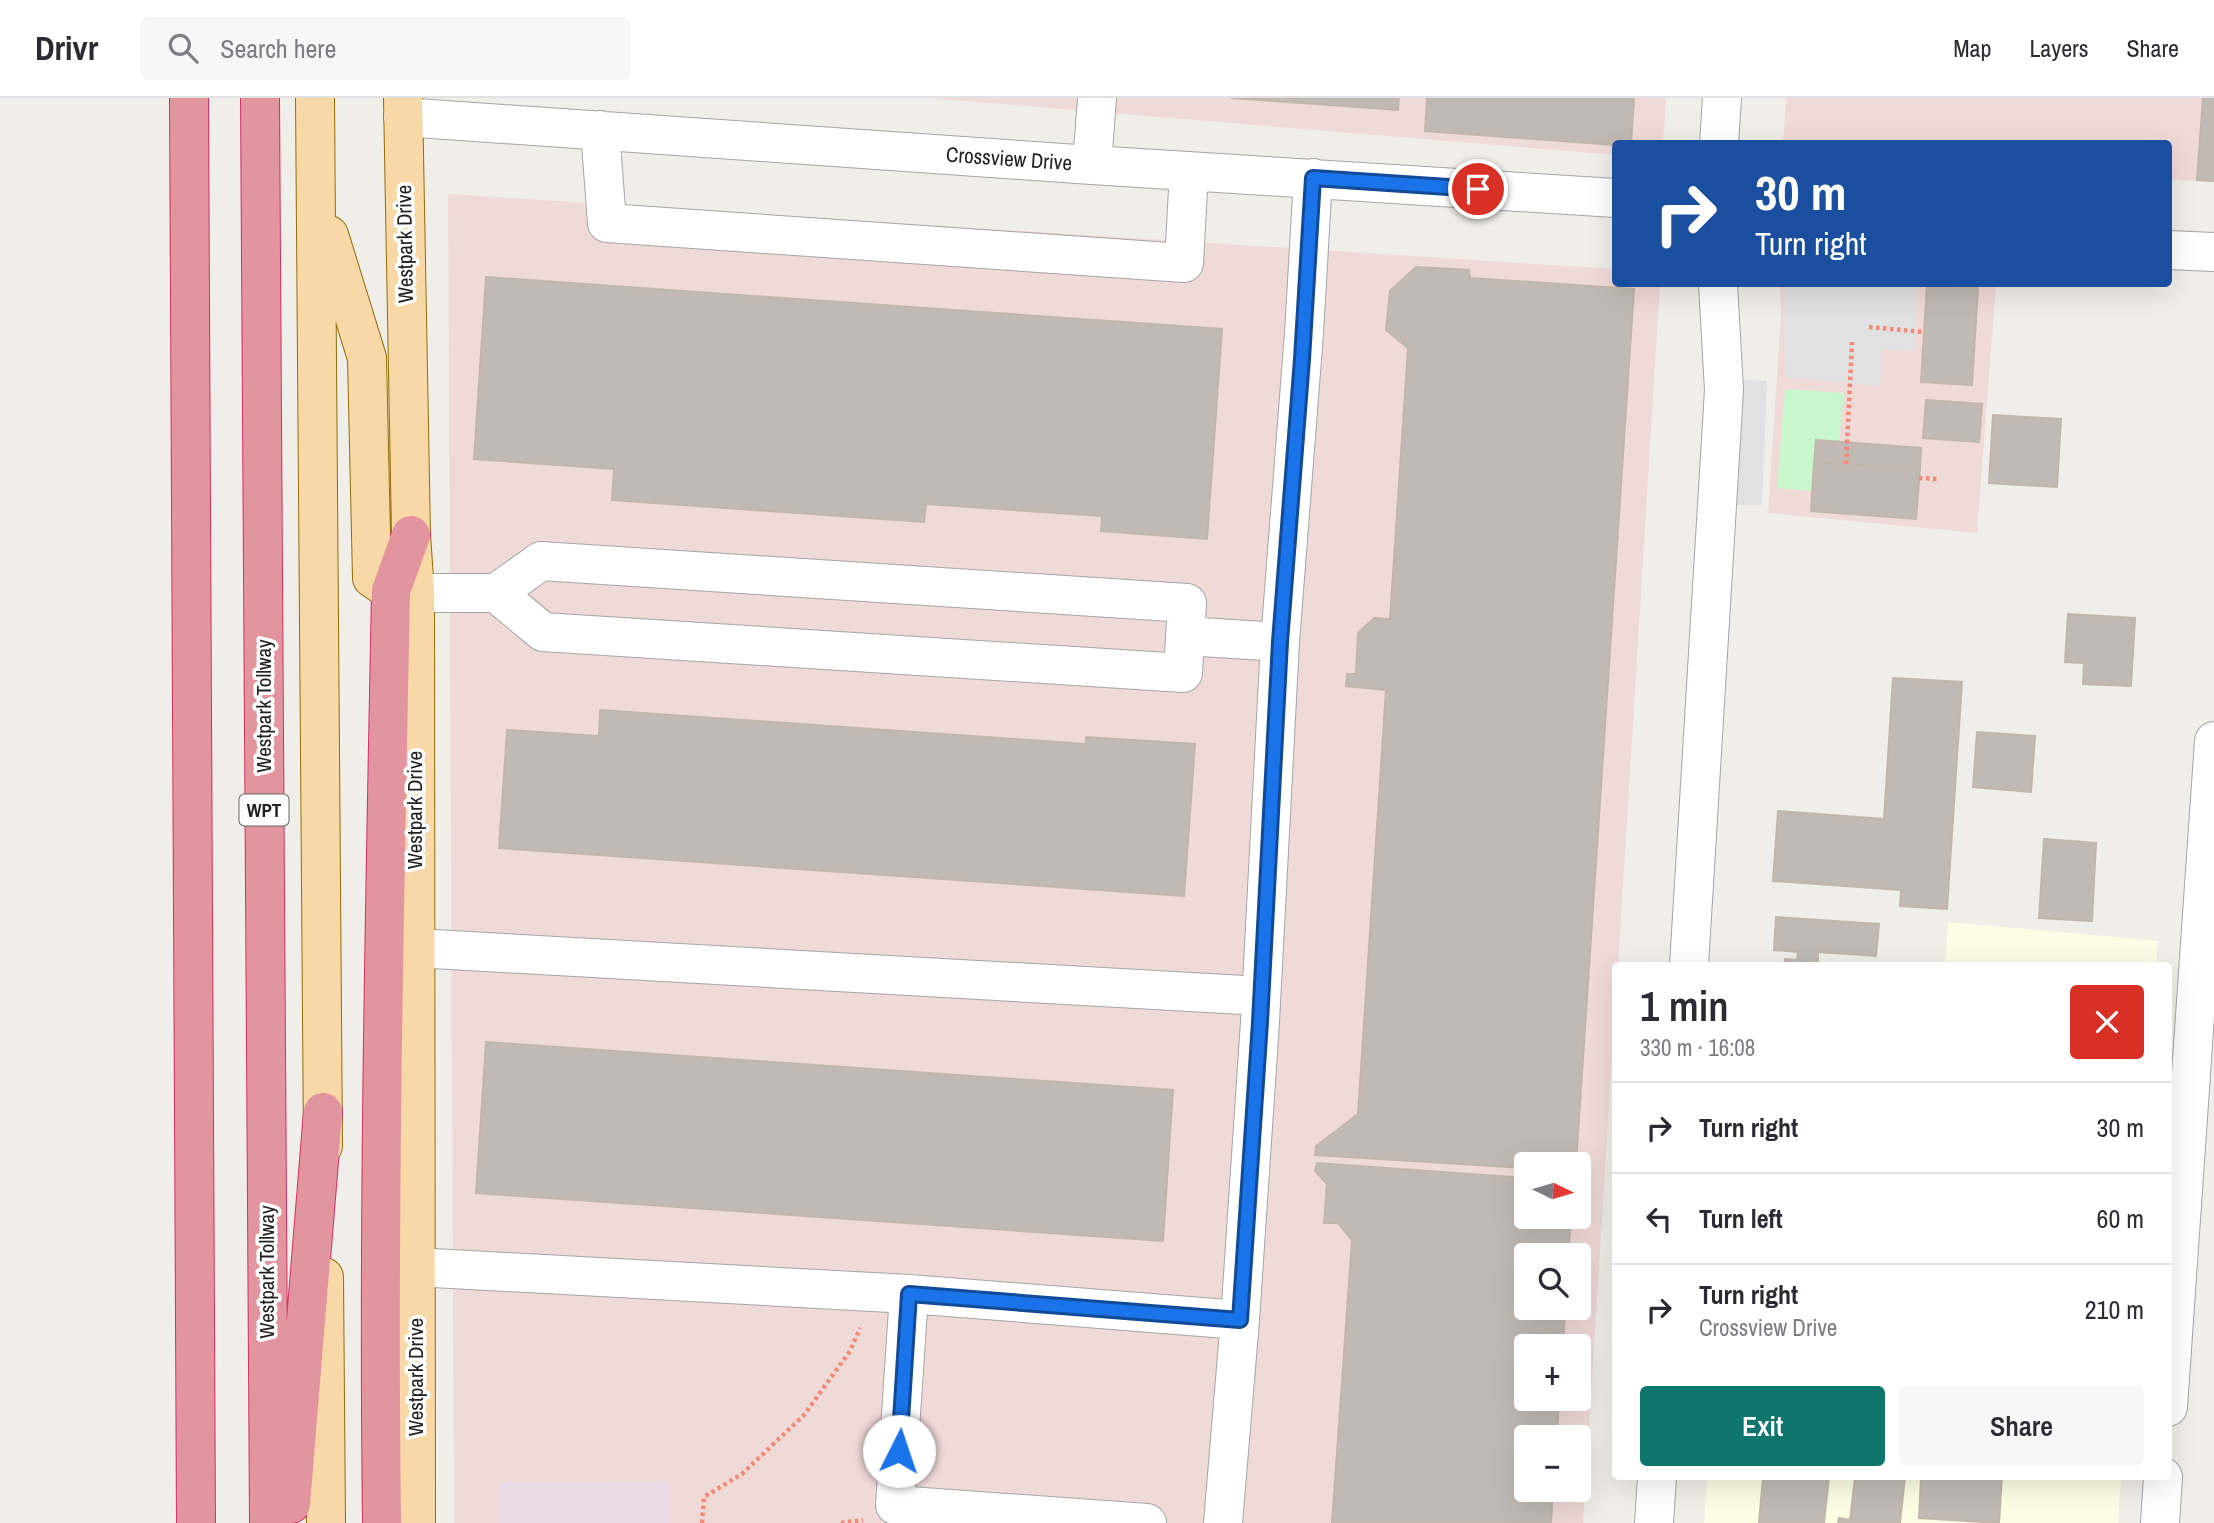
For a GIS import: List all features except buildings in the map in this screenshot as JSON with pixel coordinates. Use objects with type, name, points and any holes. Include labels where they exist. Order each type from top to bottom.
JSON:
[{"type":"highway","points":[[189,98],[196,1523]]},
{"type":"highway","name":"Westpark Tollway","points":[[260,98],[269,1523]]},
{"type":"highway","points":[[382,1523],[382,1059],[403,592],[411,535]]},
{"type":"highway","points":[[290,1523],[323,1112]]},
{"type":"main road","points":[[315,98],[326,1523]]},
{"type":"main road","name":"Westpark Drive","points":[[403,108],[411,535]]},
{"type":"main road","points":[[316,197],[367,358],[372,578],[403,592]]},
{"type":"main road","name":"Westpark Drive","points":[[403,592],[415,948],[416,1523]]},
{"type":"street","points":[[1092,165],[1097,98]]},
{"type":"street","points":[[1719,140],[1722,98]]},
{"type":"street","name":"Crossview Drive","points":[[403,108],[545,112],[600,130],[1612,198]]},
{"type":"street","points":[[600,130],[607,223],[648,226],[1184,262],[1189,171]]},
{"type":"street","points":[[1223,1523],[1240,1320],[1280,642],[1313,178]]},
{"type":"street","points":[[2172,250],[2214,252]]},
{"type":"street","points":[[1689,962],[1724,390],[1718,287]]},
{"type":"street","points":[[403,592],[496,593],[541,561],[1187,603],[1183,673],[543,632],[496,593]]},
{"type":"street","points":[[1185,636],[1280,642]]},
{"type":"street","points":[[2172,1359],[2208,926],[2214,741]]},
{"type":"street","points":[[415,948],[1261,996]]},
{"type":"street","points":[[415,1267],[892,1293],[1240,1320]]},
{"type":"street","points":[[892,1293],[895,1505],[1147,1523]]},
{"type":"street","points":[[1654,1523],[1657,1480]]},
{"type":"street","points":[[2160,1523],[2163,1480]]},
{"type":"path","points":[[1868,327],[1924,332]]},
{"type":"path","points":[[1846,464],[1852,342]]},
{"type":"path","points":[[1919,478],[1938,479]]},
{"type":"path","points":[[702,1523],[704,1497],[742,1474],[804,1415],[892,1293]]},
{"type":"shaded area","points":[[928,98],[1666,98],[1663,140],[1612,140],[1612,155]]},
{"type":"shaded area","points":[[1786,98],[2214,98],[2214,182],[2172,179],[2172,140],[1783,140]]},
{"type":"shaded area","points":[[448,194],[1612,269],[1612,287],[1660,287],[1618,962],[1612,962],[1612,1056],[1591,1394],[1591,1334],[1514,1334],[1514,1411],[1590,1411],[1589,1425],[1514,1425],[1514,1502],[1584,1502],[1583,1523],[454,1523]]},
{"type":"shaded area","points":[[1780,287],[1996,287],[1977,533],[1768,513],[1781,315]]},
{"type":"shaded area","points":[[1785,287],[1918,287],[1914,351],[1882,349],[1880,386],[1786,377]]},
{"type":"shaded area","points":[[1741,380],[1767,381],[1762,505],[1736,505]]},
{"type":"shaded area","points":[[1948,922],[2158,941],[2156,962],[1945,962]]},
{"type":"shaded area","points":[[1707,1480],[2121,1480],[2118,1523],[1704,1523]]},
{"type":"shaded area","points":[[670,1481],[670,1523],[500,1523],[500,1482]]},
{"type":"green space","points":[[1785,389],[1844,393],[1839,442],[1816,440],[1812,491],[1777,488]]},
{"type":"route","points":[[899,1451],[909,1294],[1240,1320],[1260,1022],[1280,642],[1313,178],[1478,189]]}]
